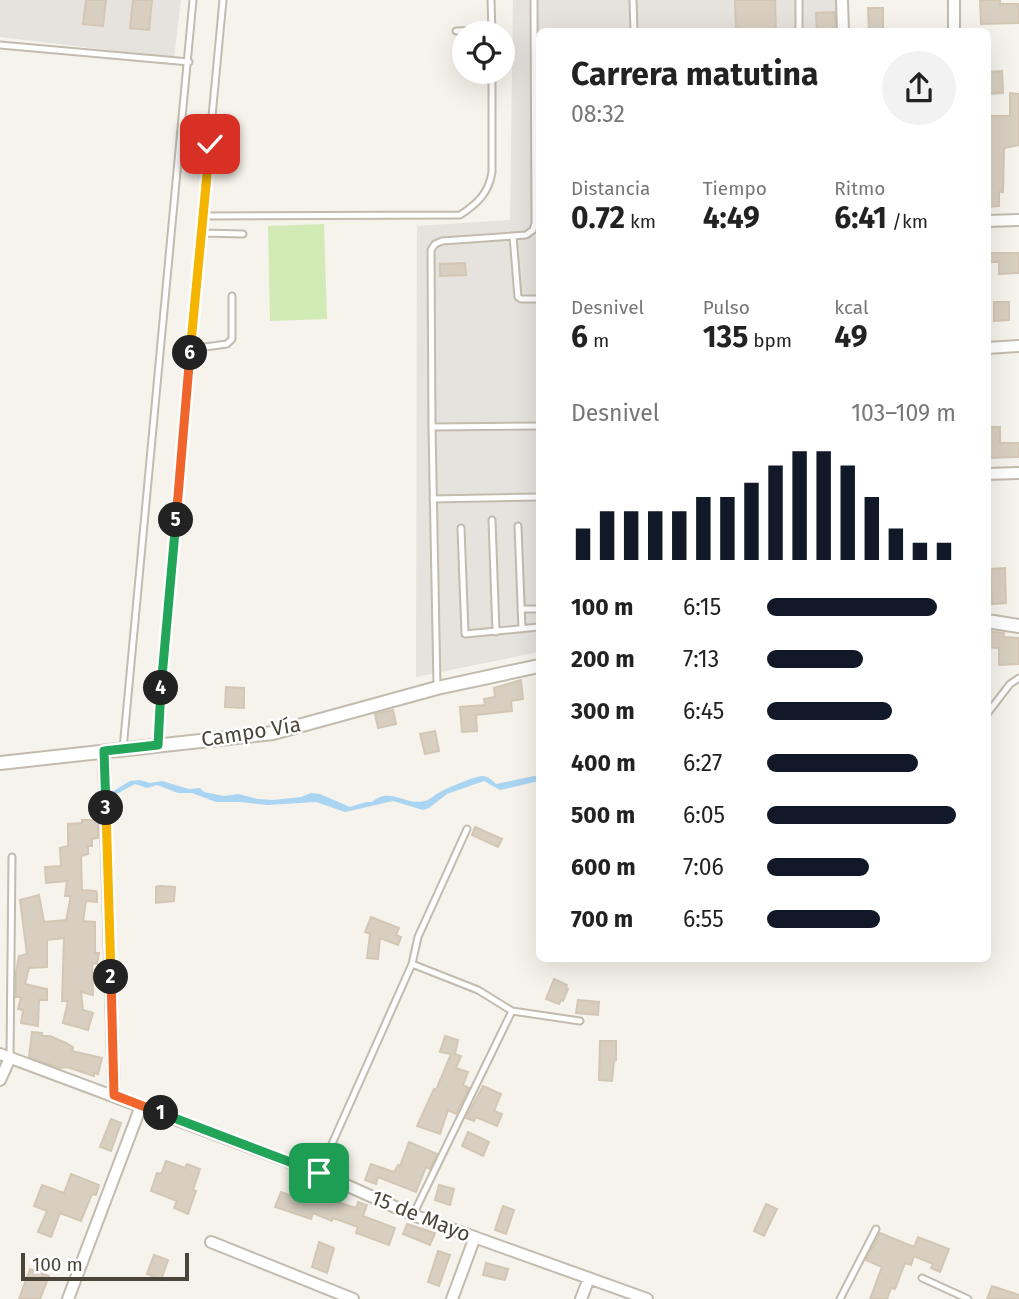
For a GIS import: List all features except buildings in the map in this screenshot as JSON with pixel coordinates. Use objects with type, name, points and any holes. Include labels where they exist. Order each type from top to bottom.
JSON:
[{"type":"street","points":[[842,0],[843,28]]},
{"type":"street","points":[[954,0],[954,28]]},
{"type":"street","points":[[991,221],[1019,220]]},
{"type":"street","points":[[991,348],[1019,346]]},
{"type":"street","points":[[991,474],[1019,473]]},
{"type":"street","points":[[991,622],[1019,626]]},
{"type":"street","name":"Campo Vía","points":[[0,763],[273,733],[437,688],[536,667]]},
{"type":"street","points":[[104,751],[114,1095]]},
{"type":"street","points":[[0,1080],[5,1056]]},
{"type":"street","name":"15 de Mayo","points":[[5,1056],[319,1173],[413,1215],[647,1299]]},
{"type":"street","points":[[68,1299],[141,1106]]},
{"type":"street","points":[[452,1299],[475,1237]]},
{"type":"street","points":[[211,1242],[353,1299]]},
{"type":"street","points":[[581,1299],[589,1278]]},
{"type":"lane","points":[[123,749],[193,0]]},
{"type":"lane","points":[[158,745],[190,349],[223,0]]},
{"type":"lane","points":[[491,0],[492,21]]},
{"type":"lane","points":[[534,0],[536,103]]},
{"type":"lane","points":[[633,0],[634,28]]},
{"type":"lane","points":[[799,0],[799,28]]},
{"type":"lane","points":[[0,45],[189,62]]},
{"type":"lane","points":[[203,216],[460,215],[483,197],[490,186],[492,84]]},
{"type":"lane","points":[[437,688],[431,250],[435,244],[442,241],[526,235],[533,230],[536,223]]},
{"type":"lane","points":[[201,233],[243,234]]},
{"type":"lane","points":[[513,236],[518,297],[536,299]]},
{"type":"lane","points":[[190,349],[228,344],[232,339],[233,296]]},
{"type":"lane","points":[[432,427],[536,426]]},
{"type":"lane","points":[[433,499],[536,497]]},
{"type":"lane","points":[[492,520],[496,632]]},
{"type":"lane","points":[[518,526],[522,629]]},
{"type":"lane","points":[[461,528],[464,632],[467,636],[536,627]]},
{"type":"lane","points":[[522,609],[536,609]]},
{"type":"lane","points":[[991,709],[1010,684],[1019,677]]},
{"type":"lane","points":[[319,1173],[412,964],[418,937],[467,829]]},
{"type":"lane","points":[[5,1056],[12,857]]},
{"type":"lane","points":[[412,964],[478,990],[512,1011],[580,1021]]},
{"type":"lane","points":[[413,1215],[512,1011]]},
{"type":"lane","points":[[840,1299],[876,1229]]},
{"type":"lane","points":[[922,1278],[968,1299]]},
{"type":"shaded area","points":[[0,0],[181,0],[174,58],[0,37]]},
{"type":"shaded area","points":[[513,0],[837,0],[838,28],[536,28],[536,653],[416,677],[417,226],[510,220],[512,84],[515,84]]},
{"type":"green space","points":[[324,224],[327,319],[270,321],[268,226]]},
{"type":"water","points":[[482,776],[488,777],[496,784],[536,776],[536,782],[500,790],[484,781],[447,794],[423,810],[393,801],[345,812],[316,802],[267,805],[216,802],[157,785],[147,788],[135,784],[111,797],[112,792],[130,781],[140,780],[150,783],[162,781],[189,789],[200,788],[204,792],[224,796],[238,794],[258,799],[273,800],[301,797],[311,793],[320,794],[350,807],[385,796],[425,801],[448,788]]},
{"type":"route","points":[[210,144],[160,695],[158,745],[104,751],[114,1095],[319,1173]]}]
